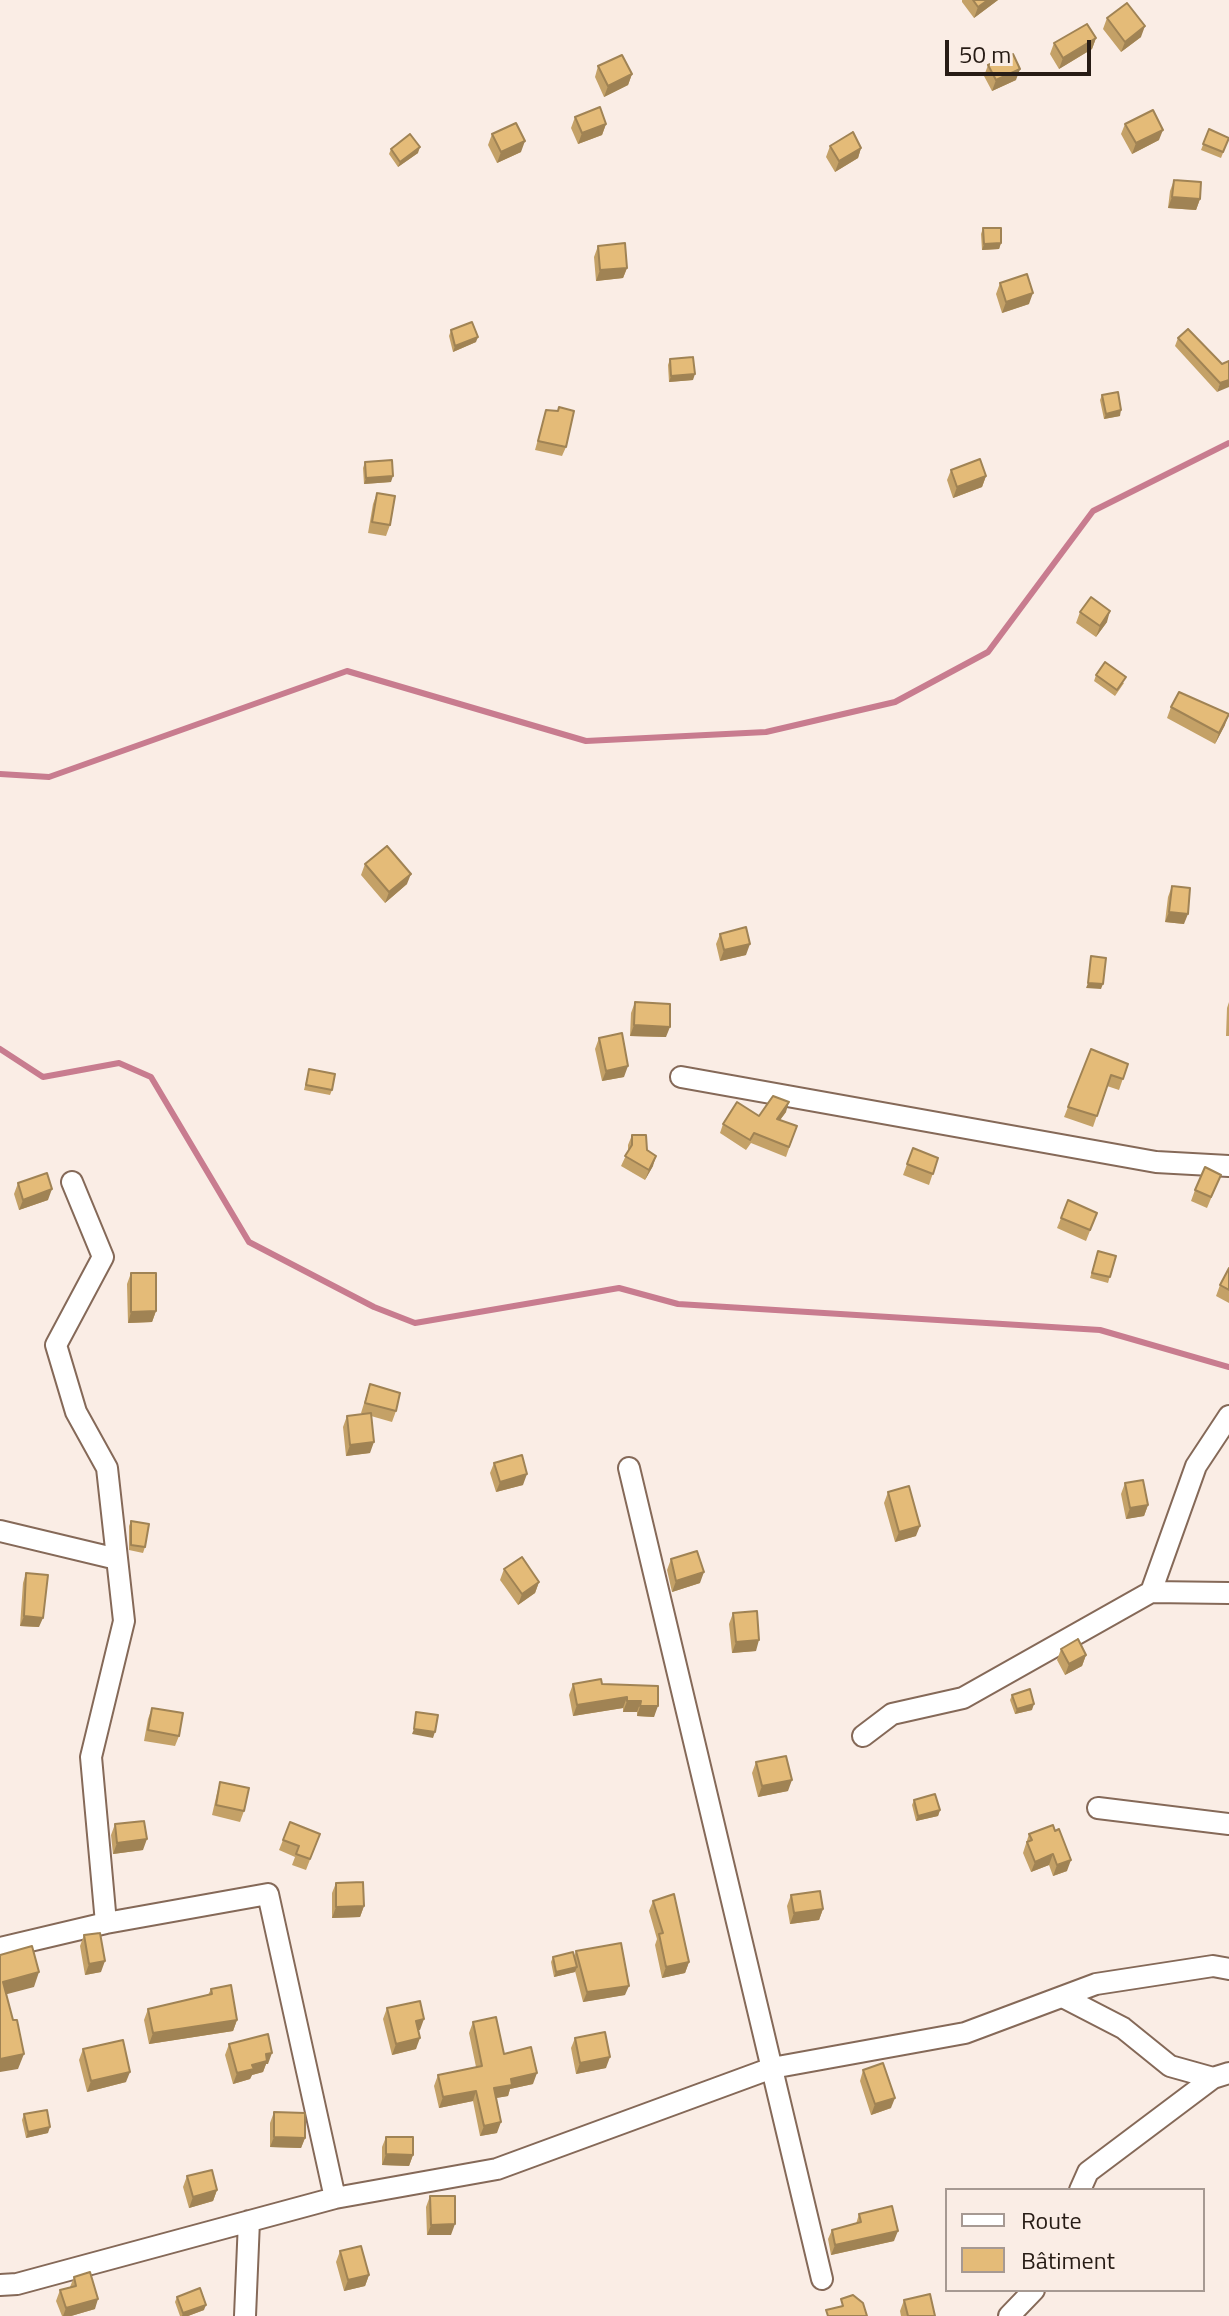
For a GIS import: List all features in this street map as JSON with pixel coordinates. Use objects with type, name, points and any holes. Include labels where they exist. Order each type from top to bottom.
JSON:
[{"type":"street","points":[[681,1077],[1156,1162],[1229,1166]]},
{"type":"street","points":[[72,1182],[103,1257],[56,1345],[76,1412],[107,1468],[124,1621],[91,1757],[106,1923]]},
{"type":"street","points":[[1151,1592],[1196,1466],[1229,1416]]},
{"type":"street","points":[[629,1468],[822,2279]]},
{"type":"street","points":[[0,1531],[117,1559]]},
{"type":"street","points":[[863,1736],[892,1714],[963,1698],[1151,1592],[1229,1593]]},
{"type":"street","points":[[1098,1808],[1229,1824]]},
{"type":"street","points":[[0,1948],[106,1923],[268,1894],[335,2198]]},
{"type":"street","points":[[0,2285],[17,2284],[335,2198],[497,2169],[772,2068],[965,2033],[1096,1984],[1213,1966],[1229,1969]]},
{"type":"street","points":[[1063,1997],[1123,2028],[1170,2066],[1221,2076]]},
{"type":"street","points":[[1081,2188],[1088,2172],[1221,2076]]},
{"type":"street","points":[[245,2316],[249,2221]]},
{"type":"street","points":[[1009,2316],[1032,2292]]},
{"type":"building","points":[[973,0],[988,0],[978,7]]},
{"type":"building","points":[[1127,3],[1145,26],[1125,42],[1107,18]]},
{"type":"building","points":[[1087,24],[1096,38],[1063,58],[1054,43]]},
{"type":"building","points":[[1013,54],[1020,69],[996,80],[988,65]]},
{"type":"building","points":[[622,55],[632,74],[608,86],[598,66]]},
{"type":"building","points":[[600,107],[606,124],[582,133],[575,117]]},
{"type":"building","points":[[1153,110],[1163,130],[1136,143],[1125,124]]},
{"type":"building","points":[[516,123],[525,141],[501,152],[492,134]]},
{"type":"building","points":[[1209,129],[1229,138],[1223,152],[1203,144]]},
{"type":"building","points":[[853,132],[861,148],[839,161],[830,146]]},
{"type":"building","points":[[410,134],[420,147],[400,162],[391,149]]},
{"type":"building","points":[[1174,180],[1201,182],[1200,199],[1172,197]]},
{"type":"building","points":[[983,228],[1001,228],[1001,243],[984,244]]},
{"type":"building","points":[[625,243],[627,268],[600,270],[598,246]]},
{"type":"building","points":[[1027,274],[1033,293],[1006,302],[1000,283]]},
{"type":"building","points":[[472,322],[478,337],[455,346],[451,330]]},
{"type":"building","points":[[1188,329],[1222,364],[1229,361],[1229,380],[1220,383],[1178,338]]},
{"type":"building","points":[[693,357],[695,374],[671,376],[670,359]]},
{"type":"building","points":[[1118,392],[1121,410],[1106,414],[1102,395]]},
{"type":"building","points":[[559,407],[574,411],[566,447],[538,441],[546,410],[558,411]]},
{"type":"building","points":[[980,459],[986,476],[957,487],[951,470]]},
{"type":"building","points":[[392,460],[393,476],[366,478],[365,462]]},
{"type":"building","points":[[377,493],[395,496],[390,525],[372,522]]},
{"type":"building","points":[[1091,597],[1110,611],[1100,626],[1080,612]]},
{"type":"building","points":[[1105,662],[1126,677],[1117,690],[1096,675]]},
{"type":"building","points":[[1179,692],[1229,714],[1219,733],[1171,707]]},
{"type":"building","points":[[387,846],[411,874],[389,892],[365,864]]},
{"type":"building","points":[[1172,886],[1190,888],[1188,914],[1169,912]]},
{"type":"building","points":[[746,927],[750,944],[724,950],[720,934]]},
{"type":"building","points":[[1091,956],[1106,958],[1103,984],[1088,983]]},
{"type":"building","points":[[635,1002],[670,1004],[670,1027],[634,1025]]},
{"type":"building","points":[[622,1033],[628,1066],[606,1071],[599,1038]]},
{"type":"building","points":[[1091,1049],[1128,1064],[1123,1079],[1111,1075],[1097,1116],[1068,1107]]},
{"type":"building","points":[[309,1069],[335,1074],[332,1090],[306,1085]]},
{"type":"building","points":[[773,1096],[789,1102],[777,1119],[797,1126],[789,1147],[754,1133],[750,1140],[723,1124],[737,1102],[759,1116]]},
{"type":"building","points":[[632,1135],[646,1135],[647,1150],[656,1156],[649,1170],[625,1156],[632,1145]]},
{"type":"building","points":[[913,1148],[938,1158],[933,1174],[907,1164]]},
{"type":"building","points":[[1205,1167],[1221,1175],[1211,1197],[1195,1190]]},
{"type":"building","points":[[47,1173],[52,1189],[23,1200],[18,1183]]},
{"type":"building","points":[[1068,1200],[1097,1213],[1090,1230],[1061,1218]]},
{"type":"building","points":[[1098,1251],[1116,1256],[1110,1277],[1092,1273]]},
{"type":"building","points":[[1229,1268],[1229,1290],[1220,1285]]},
{"type":"building","points":[[131,1273],[156,1273],[156,1311],[131,1312]]},
{"type":"building","points":[[370,1384],[400,1393],[396,1411],[365,1403]]},
{"type":"building","points":[[371,1413],[374,1442],[350,1445],[347,1416]]},
{"type":"building","points":[[522,1455],[527,1474],[500,1482],[494,1463]]},
{"type":"building","points":[[1143,1480],[1148,1505],[1130,1508],[1125,1483]]},
{"type":"building","points":[[909,1486],[920,1526],[899,1532],[888,1492]]},
{"type":"building","points":[[131,1521],[149,1524],[145,1547],[131,1545]]},
{"type":"building","points":[[697,1551],[704,1572],[676,1581],[671,1559]]},
{"type":"building","points":[[522,1557],[539,1582],[522,1594],[504,1569]]},
{"type":"building","points":[[26,1573],[48,1575],[43,1618],[24,1616]]},
{"type":"building","points":[[757,1611],[759,1640],[736,1642],[733,1613]]},
{"type":"building","points":[[1078,1639],[1086,1655],[1069,1664],[1061,1649]]},
{"type":"building","points":[[601,1679],[602,1684],[658,1686],[658,1706],[640,1706],[641,1701],[627,1701],[627,1697],[577,1705],[573,1684]]},
{"type":"building","points":[[1030,1689],[1034,1704],[1017,1709],[1012,1695]]},
{"type":"building","points":[[152,1708],[183,1713],[179,1736],[148,1730]]},
{"type":"building","points":[[416,1712],[438,1715],[435,1732],[414,1729]]},
{"type":"building","points":[[786,1756],[792,1780],[762,1786],[756,1762]]},
{"type":"building","points":[[220,1782],[249,1788],[244,1811],[216,1805]]},
{"type":"building","points":[[935,1794],[940,1810],[918,1816],[914,1800]]},
{"type":"building","points":[[144,1821],[147,1839],[117,1843],[115,1824]]},
{"type":"building","points":[[290,1822],[320,1834],[310,1859],[296,1854],[299,1846],[283,1840]]},
{"type":"building","points":[[1053,1825],[1055,1831],[1059,1829],[1071,1860],[1057,1865],[1053,1854],[1035,1862],[1027,1842],[1032,1840],[1029,1834]]},
{"type":"building","points":[[363,1882],[364,1906],[336,1907],[336,1883]]},
{"type":"building","points":[[820,1891],[823,1909],[794,1913],[791,1895]]},
{"type":"building","points":[[674,1894],[689,1962],[666,1967],[659,1934],[663,1933],[653,1901]]},
{"type":"building","points":[[100,1933],[105,1961],[89,1964],[84,1935]]},
{"type":"building","points":[[621,1943],[629,1986],[587,1992],[576,1951]]},
{"type":"building","points":[[32,1946],[39,1972],[3,1982],[13,2020],[17,2020],[24,2054],[0,2059],[0,1955]]},
{"type":"building","points":[[573,1952],[577,1967],[556,1972],[553,1957]]},
{"type":"building","points":[[231,1985],[237,2020],[153,2033],[148,2009],[212,1994],[211,1989]]},
{"type":"building","points":[[420,2001],[424,2019],[416,2021],[420,2038],[396,2044],[387,2008]]},
{"type":"building","points":[[496,2017],[504,2054],[531,2047],[537,2073],[511,2079],[512,2085],[494,2088],[501,2122],[484,2126],[476,2091],[443,2097],[438,2075],[482,2066],[473,2022]]},
{"type":"building","points":[[605,2032],[610,2057],[580,2063],[575,2038]]},
{"type":"building","points":[[268,2034],[272,2053],[266,2054],[267,2061],[252,2065],[254,2069],[237,2073],[229,2044]]},
{"type":"building","points":[[123,2040],[130,2072],[91,2081],[83,2049]]},
{"type":"building","points":[[883,2063],[895,2098],[875,2104],[863,2070]]},
{"type":"building","points":[[47,2110],[50,2127],[28,2132],[24,2114]]},
{"type":"building","points":[[274,2112],[305,2113],[305,2138],[274,2137]]},
{"type":"building","points":[[386,2137],[413,2137],[413,2155],[386,2154]]},
{"type":"building","points":[[212,2170],[217,2190],[193,2197],[187,2176]]},
{"type":"building","points":[[430,2196],[455,2196],[455,2224],[431,2225]]},
{"type":"building","points":[[892,2206],[898,2231],[835,2245],[832,2230],[861,2222],[859,2214]]},
{"type":"building","points":[[361,2246],[369,2275],[348,2280],[340,2251]]},
{"type":"building","points":[[90,2272],[98,2299],[66,2308],[60,2290],[76,2286],[74,2277]]},
{"type":"building","points":[[200,2288],[206,2305],[183,2313],[177,2297]]},
{"type":"building","points":[[930,2294],[935,2316],[908,2316],[904,2300]]},
{"type":"building","points":[[853,2295],[863,2303],[867,2316],[828,2316],[826,2310],[843,2306],[841,2299]]},
{"type":"waterway","points":[[0,774],[49,777],[347,671],[586,741],[766,732],[895,702],[988,652],[1093,511],[1229,443]]},
{"type":"waterway","points":[[0,1049],[43,1077],[119,1063],[151,1077],[249,1242],[374,1307],[415,1323],[619,1288],[678,1304],[1100,1330],[1229,1367]]}]
